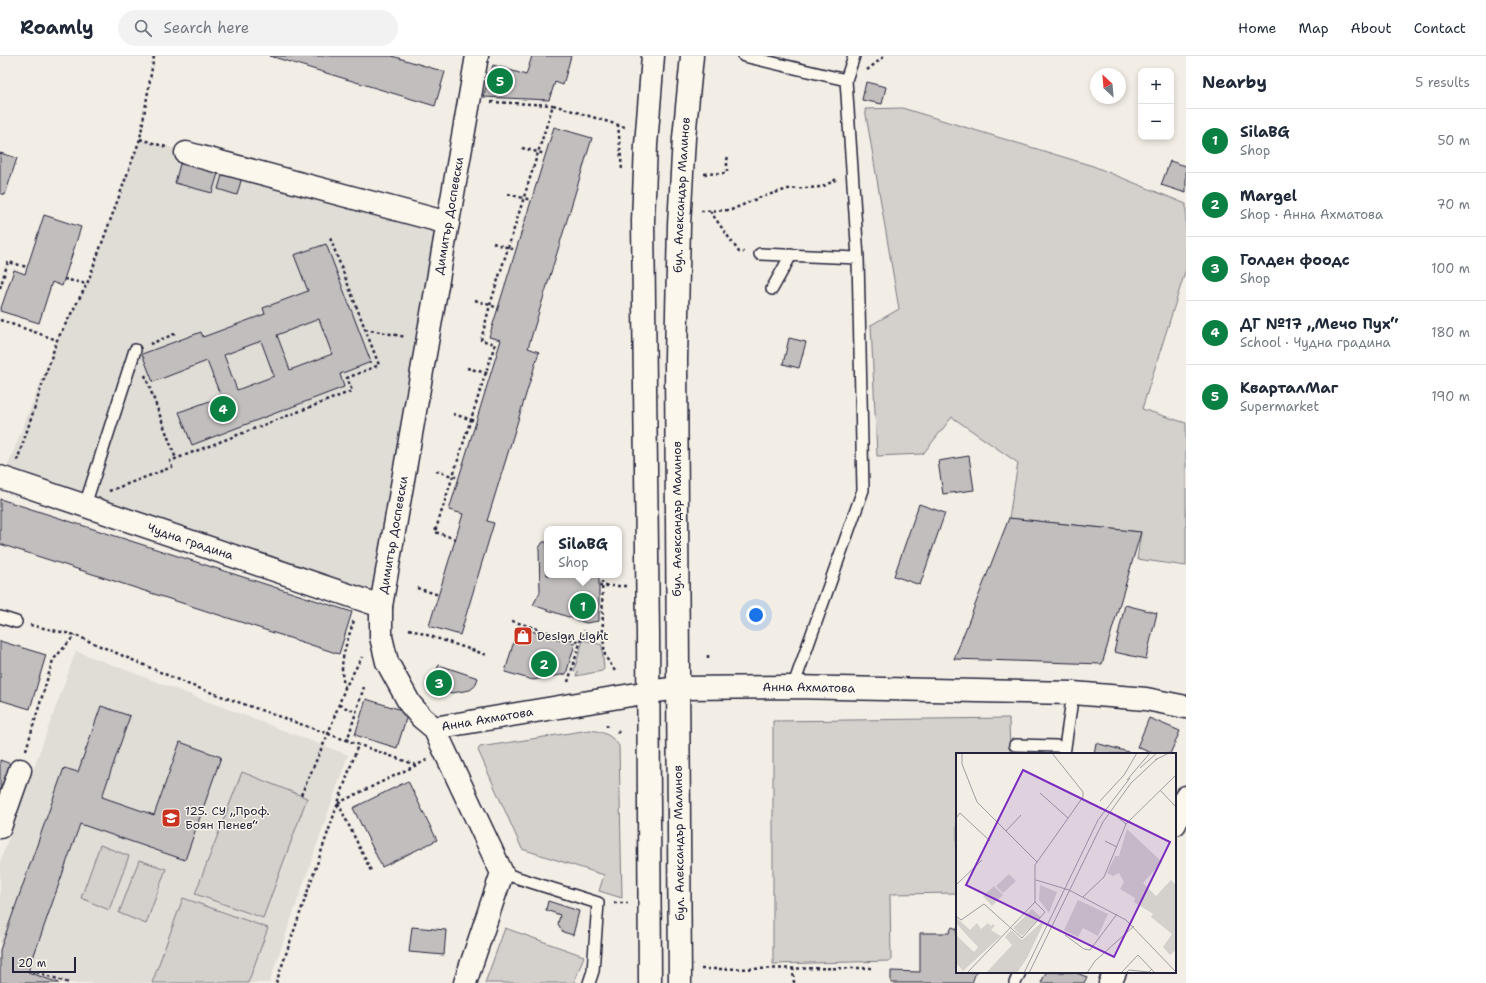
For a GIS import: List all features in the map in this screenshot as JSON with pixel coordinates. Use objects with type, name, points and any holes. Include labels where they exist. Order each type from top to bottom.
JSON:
[{"type":"street","name":"Димитър Доспевски","points":[[477,56],[381,606],[381,637],[387,662],[410,704],[422,718],[434,728],[502,873]]},
{"type":"street","points":[[650,983],[649,692],[643,221],[646,145],[654,56]]},
{"type":"street","name":"бул. Александър Малинов","points":[[680,983],[676,359],[679,225],[684,138],[692,56]]},
{"type":"street","points":[[186,153],[448,223]]},
{"type":"street","name":"Чудна градина","points":[[5,478],[381,606]]},
{"type":"street","name":"Анна Ахматова","points":[[434,728],[678,688],[793,687],[1073,693],[1146,699],[1186,707]]},
{"type":"street","points":[[0,827],[20,770]]},
{"type":"street","points":[[1176,822],[1186,797]]},
{"type":"street","points":[[466,983],[502,873]]},
{"type":"street","points":[[1110,983],[1114,973]]},
{"type":"lane","points":[[744,56],[846,80]]},
{"type":"lane","points":[[793,687],[863,490],[858,258],[846,80],[854,56]]},
{"type":"lane","points":[[760,254],[858,258]]},
{"type":"lane","points":[[772,289],[791,255]]},
{"type":"lane","points":[[85,505],[135,350]]},
{"type":"lane","points":[[0,617],[16,622]]},
{"type":"lane","points":[[1015,745],[1056,746],[1065,751],[1073,693]]},
{"type":"lane","points":[[502,873],[598,903],[593,971],[589,983]]},
{"type":"lane","points":[[1015,983],[1020,973]]},
{"type":"path","points":[[5,478],[57,340],[87,284],[140,139],[154,56]]},
{"type":"path","points":[[485,102],[553,105],[628,127]]},
{"type":"path","points":[[456,539],[435,532],[494,344],[481,340],[490,305],[553,105]]},
{"type":"path","points":[[618,124],[622,169]]},
{"type":"path","points":[[140,139],[186,153]]},
{"type":"path","points":[[522,148],[545,154]]},
{"type":"path","points":[[700,174],[727,173],[726,160],[728,157],[729,161]]},
{"type":"path","points":[[698,211],[731,210],[760,197],[788,188],[822,187],[852,170]]},
{"type":"path","points":[[508,194],[531,200]]},
{"type":"path","points":[[709,211],[739,252],[760,254]]},
{"type":"path","points":[[110,490],[172,467],[170,461],[352,391],[347,378],[379,366],[330,238]]},
{"type":"path","points":[[493,242],[516,250]]},
{"type":"path","points":[[0,288],[8,262],[27,267]]},
{"type":"path","points":[[64,279],[87,284]]},
{"type":"path","points":[[475,300],[498,308]]},
{"type":"path","points":[[0,320],[57,340]]},
{"type":"path","points":[[364,329],[428,341]]},
{"type":"path","points":[[176,459],[135,350],[177,333]]},
{"type":"path","points":[[467,368],[490,374]]},
{"type":"path","points":[[453,414],[476,421]]},
{"type":"path","points":[[436,471],[459,478]]},
{"type":"path","points":[[601,578],[600,586],[605,656],[615,671]]},
{"type":"path","points":[[600,586],[626,586]]},
{"type":"path","points":[[417,588],[439,595]]},
{"type":"path","points":[[345,688],[342,678],[342,658],[355,616]]},
{"type":"path","points":[[512,621],[580,642]]},
{"type":"path","points":[[16,622],[75,635],[190,685],[416,765]]},
{"type":"path","points":[[409,628],[487,655]]},
{"type":"path","points":[[568,682],[584,630]]},
{"type":"path","points":[[20,770],[53,660],[75,635]]},
{"type":"path","points":[[301,795],[328,734],[345,688],[362,657]]},
{"type":"path","points":[[346,741],[364,687]]},
{"type":"path","points":[[339,705],[356,712]]},
{"type":"path","points":[[276,983],[358,745]]},
{"type":"path","points":[[338,803],[429,759]]},
{"type":"path","points":[[338,803],[372,872]]},
{"type":"path","points":[[793,968],[794,983]]},
{"type":"path","points":[[701,969],[871,968]]},
{"type":"path","points":[[33,974],[34,970],[69,983]]},
{"type":"shaded area","points":[[902,108],[1093,166],[1186,204],[1186,269],[1142,409],[1186,423],[1186,566],[1137,559],[1141,532],[1009,518],[1018,463],[952,417],[923,454],[877,456],[871,325],[899,309],[865,109]]},
{"type":"shaded area","points":[[140,139],[448,223],[381,606],[3,478],[57,340],[87,284]]},
{"type":"shaded area","points":[[583,640],[602,645],[604,669],[602,671],[576,676],[578,672],[574,671]]},
{"type":"shaded area","name":"125. СУ „Проф. Боян Пенев“","points":[[76,651],[348,755],[269,983],[0,983],[0,862]]},
{"type":"shaded area","points":[[1009,718],[1010,753],[956,753],[956,893],[890,894],[891,961],[773,964],[773,721]]},
{"type":"shaded area","points":[[589,730],[606,734],[619,746],[622,898],[599,891],[604,875],[522,849],[478,750],[480,747]]},
{"type":"shaded area","points":[[242,772],[307,798],[263,918],[195,894]]},
{"type":"shaded area","points":[[100,845],[129,856],[109,910],[81,898]]},
{"type":"shaded area","points":[[139,860],[166,869],[146,924],[119,913]]},
{"type":"shaded area","points":[[183,898],[268,928],[248,983],[152,983]]},
{"type":"shaded area","points":[[505,928],[584,956],[574,983],[485,983]]},
{"type":"building","points":[[270,56],[392,56],[445,72],[435,106]]},
{"type":"building","points":[[532,56],[571,56],[563,85],[555,82],[549,100],[483,97],[493,65],[526,75]]},
{"type":"building","points":[[866,82],[886,87],[882,104],[862,100]]},
{"type":"building","points":[[554,127],[592,138],[528,348],[539,352],[487,521],[494,523],[460,635],[429,626],[463,514],[449,510],[501,340],[489,337]]},
{"type":"building","points":[[0,153],[17,158],[5,195],[0,193]]},
{"type":"building","points":[[181,160],[219,170],[212,193],[175,183]]},
{"type":"building","points":[[1170,161],[1186,166],[1186,193],[1161,185]]},
{"type":"building","points":[[223,172],[242,177],[237,195],[218,189]]},
{"type":"building","points":[[44,215],[81,227],[62,286],[52,282],[39,323],[0,311],[14,270],[25,274]]},
{"type":"building","points":[[326,244],[371,362],[340,374],[344,387],[192,445],[179,412],[221,397],[207,361],[153,382],[142,354],[201,332],[203,337],[265,314],[263,308],[308,291],[294,255]],"holes":[[[319,319],[332,354],[290,370],[277,335]],[[261,341],[274,376],[237,390],[224,355]]]},
{"type":"building","points":[[789,338],[806,342],[799,368],[783,364]]},
{"type":"building","points":[[969,456],[974,490],[943,494],[938,461]]},
{"type":"building","points":[[0,499],[352,612],[339,654],[0,544]]},
{"type":"building","points":[[919,504],[945,513],[920,585],[894,576]]},
{"type":"building","points":[[1009,518],[1141,532],[1102,664],[954,659]]},
{"type":"building","points":[[544,542],[544,578],[599,578],[599,621],[586,623],[533,605],[540,592],[539,548]]},
{"type":"building","points":[[1125,605],[1157,613],[1146,659],[1114,652]]},
{"type":"building","points":[[518,627],[575,644],[566,674],[533,680],[505,672]]},
{"type":"building","points":[[0,641],[46,655],[30,709],[0,700]]},
{"type":"building","points":[[439,665],[478,678],[475,686],[470,690],[452,693],[428,686]]},
{"type":"building","points":[[366,699],[408,712],[397,748],[355,735]]},
{"type":"building","points":[[101,706],[130,716],[102,797],[154,815],[180,742],[221,757],[185,860],[80,824],[28,972],[59,983],[0,983],[0,950],[64,768],[78,772]]},
{"type":"building","points":[[1149,718],[1180,731],[1170,753],[1152,753],[1137,747]]},
{"type":"building","points":[[1096,743],[1132,753],[1094,753]]},
{"type":"building","points":[[0,760],[14,765],[0,803]]},
{"type":"building","points":[[408,781],[437,840],[382,867],[353,808]]},
{"type":"building","points":[[548,901],[579,911],[573,935],[563,932],[558,924],[560,915],[546,910]]},
{"type":"building","points":[[412,927],[446,930],[444,955],[409,952]]},
{"type":"building","points":[[952,927],[956,929],[956,973],[976,973],[972,983],[891,983],[891,971],[920,972],[920,933],[949,933]]},
{"type":"building","points":[[1046,973],[1077,973],[1087,977],[1084,983],[1041,983]]},
{"type":"place","name":"КварталМаг","points":[[500,81]]},
{"type":"place","name":"ДГ №17 „Мечо Пух“","points":[[223,409]]},
{"type":"place","name":"SilaBG","points":[[583,606]]},
{"type":"place","name":"Design Light","points":[[523,636]]},
{"type":"place","name":"Margel","points":[[544,664]]},
{"type":"place","name":"Голден фоодс","points":[[439,683]]},
{"type":"place","name":"125. СУ „Проф. Боян Пенев“","points":[[171,818]]}]
